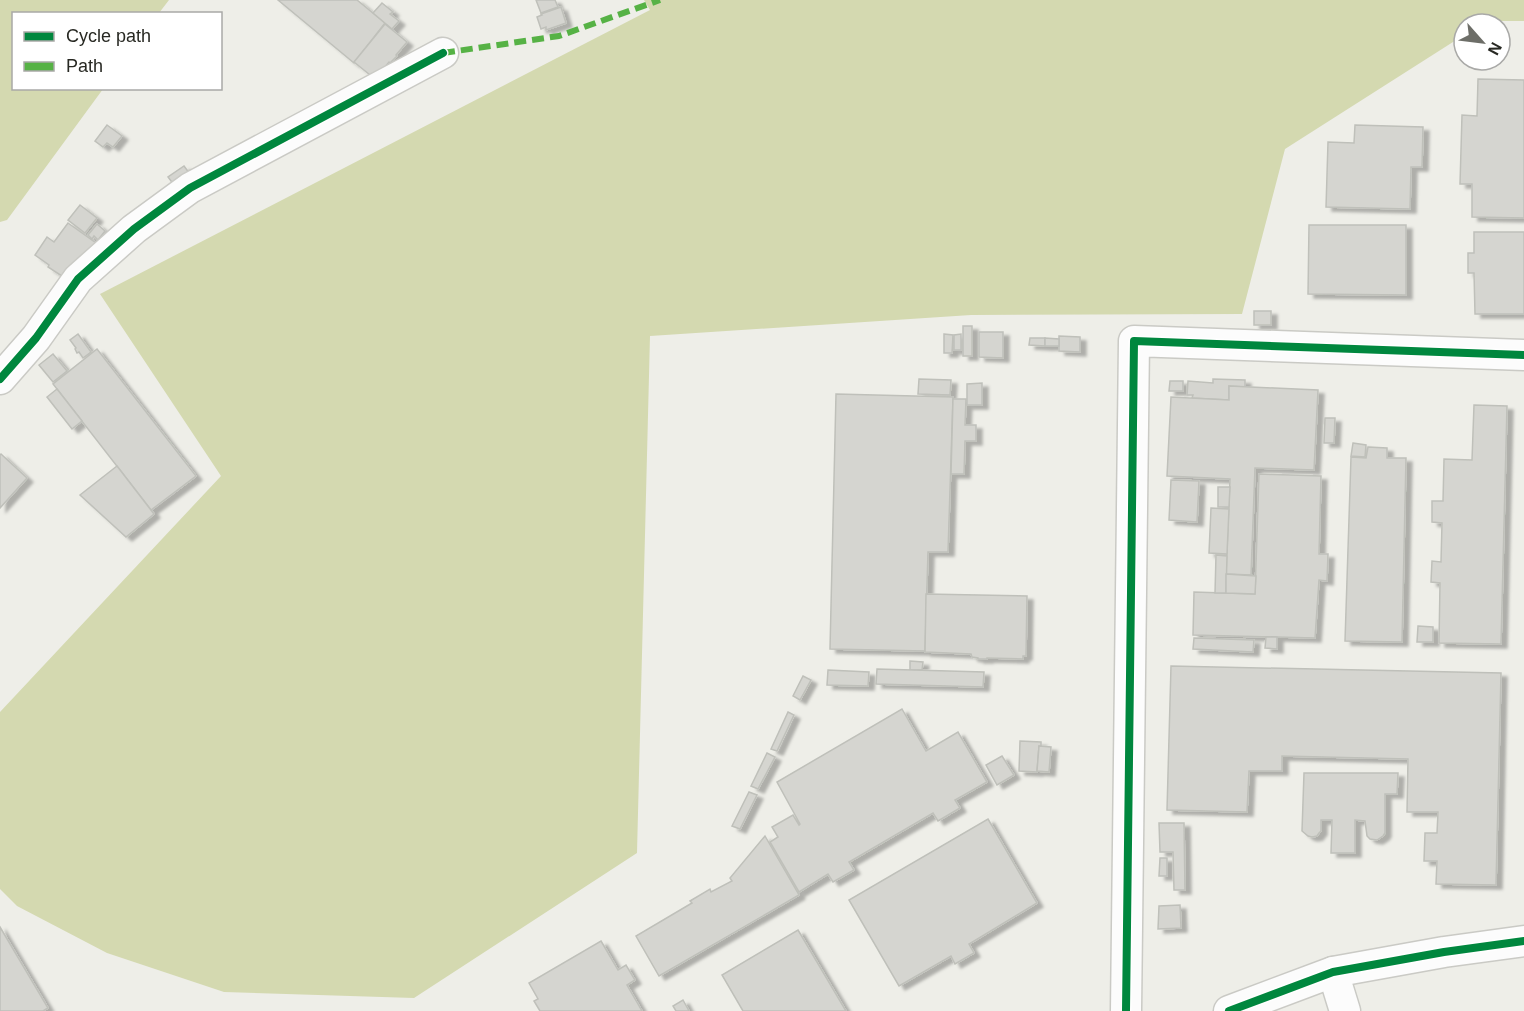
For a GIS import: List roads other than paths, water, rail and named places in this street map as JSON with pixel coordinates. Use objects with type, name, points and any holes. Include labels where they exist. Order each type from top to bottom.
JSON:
[{"type":"street","points":[[0,379],[36,338],[78,279],[143,222],[190,188],[443,53]]},
{"type":"street","points":[[1126,1011],[1134,341],[1524,354]]},
{"type":"street","points":[[1229,1011],[1333,972],[1443,952],[1524,941]]},
{"type":"street","points":[[1333,972],[1345,1011]]}]
